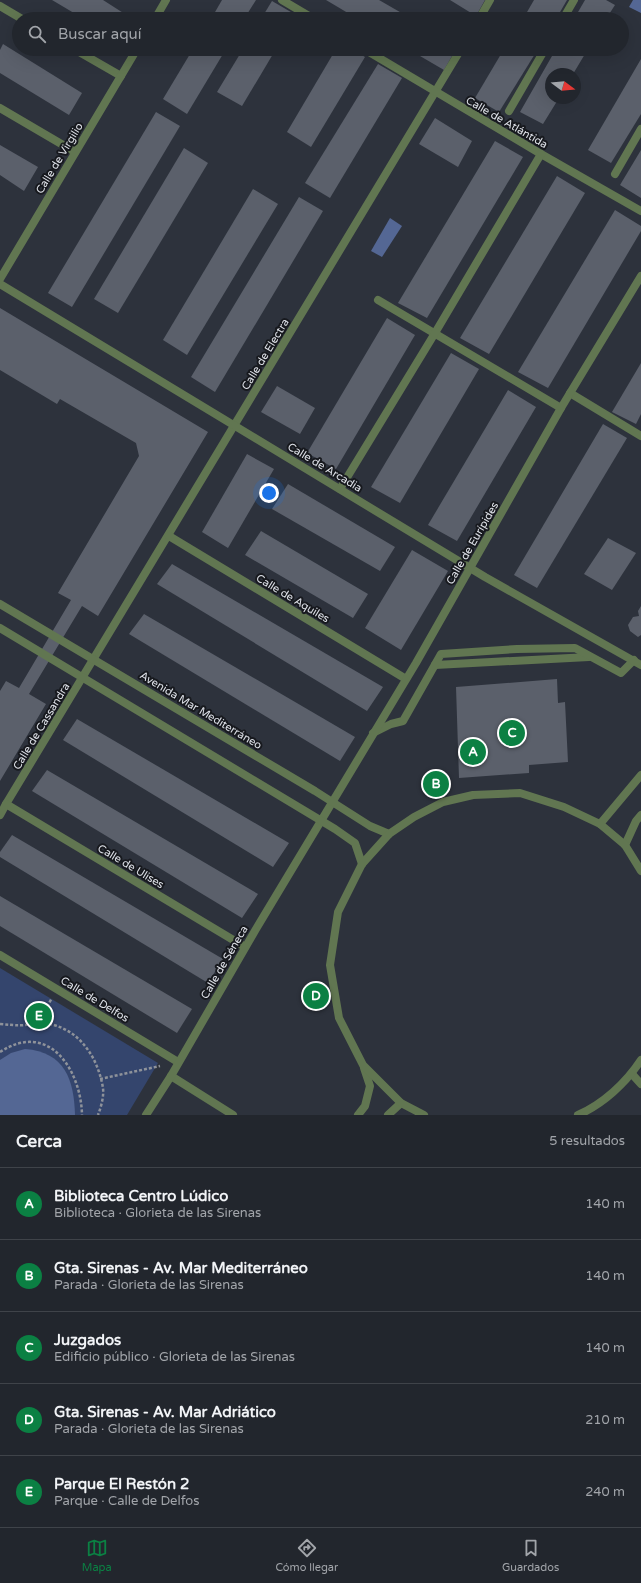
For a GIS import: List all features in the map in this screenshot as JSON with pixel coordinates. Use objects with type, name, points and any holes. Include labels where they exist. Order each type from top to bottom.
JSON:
[{"type":"street","points":[[158,12],[166,0]]},
{"type":"street","points":[[282,0],[302,12]]},
{"type":"street","points":[[483,12],[490,0]]},
{"type":"street","points":[[567,12],[574,0]]},
{"type":"street","points":[[0,6],[12,13]]},
{"type":"street","points":[[86,56],[121,76]]},
{"type":"street","name":"Calle de Virgilio","points":[[0,279],[133,56]]},
{"type":"street","name":"Calle de Atlántida","points":[[376,56],[541,154],[641,211]]},
{"type":"street","name":"Calle de Electra","points":[[88,669],[457,56]]},
{"type":"street","points":[[509,111],[542,56]]},
{"type":"street","points":[[0,108],[75,152]]},
{"type":"street","points":[[615,174],[641,129]]},
{"type":"street","points":[[340,489],[435,333],[541,154]]},
{"type":"street","name":"Calle de Eurípides","points":[[321,821],[406,679],[561,408],[641,276]]},
{"type":"street","name":"Calle de Arcadia","points":[[0,284],[470,568],[638,662]]},
{"type":"street","points":[[378,300],[561,408]]},
{"type":"street","points":[[570,393],[641,436]]},
{"type":"street","name":"Calle de Aquiles","points":[[169,536],[406,679]]},
{"type":"street","name":"Avenida Mar Mediterráneo","points":[[0,604],[332,801],[370,826],[389,834]]},
{"type":"street","points":[[0,628],[321,821],[355,843],[362,864]]},
{"type":"street","points":[[373,733],[392,724],[403,722],[441,654],[517,649],[575,648],[589,657],[621,672],[638,662]]},
{"type":"street","points":[[435,666],[589,657]]},
{"type":"street","name":"Calle de Cassandra","points":[[0,815],[84,678],[88,669]]},
{"type":"street","points":[[600,824],[641,775]]},
{"type":"street","points":[[358,1115],[365,1106],[370,1086],[363,1065],[339,1018],[330,965],[338,912],[362,864],[389,834],[414,817],[442,802],[473,795],[520,793],[564,807],[600,824],[625,845],[641,871]]},
{"type":"street","name":"Calle de Ulises","points":[[6,804],[245,947]]},
{"type":"street","points":[[625,845],[636,821],[641,814]]},
{"type":"street","name":"Calle de Séneca","points":[[146,1115],[171,1076],[245,947],[321,821]]},
{"type":"street","name":"Calle de Delfos","points":[[0,955],[178,1062]]},
{"type":"street","points":[[578,1115],[593,1108],[632,1074],[641,1060]]},
{"type":"street","points":[[363,1065],[401,1103],[424,1115]]},
{"type":"street","points":[[632,1074],[641,1084]]},
{"type":"street","points":[[171,1076],[233,1115]]},
{"type":"street","points":[[388,1115],[401,1103]]},
{"type":"path","points":[[34,1023],[40,1017],[57,989]]},
{"type":"path","points":[[0,1024],[18,1026],[42,1023],[60,1027],[72,1032],[82,1040],[92,1057],[103,1089],[98,1115]]},
{"type":"path","points":[[0,1052],[14,1044],[32,1041],[50,1048],[64,1059],[74,1078],[80,1099],[82,1115]]},
{"type":"path","points":[[100,1079],[178,1062]]},
{"type":"shaded area","points":[[633,0],[641,0],[641,13],[629,7]]},
{"type":"shaded area","points":[[390,218],[402,226],[382,257],[371,251]]},
{"type":"shaded area","points":[[0,968],[158,1063],[127,1115],[0,1115]]},
{"type":"shaded area","points":[[25,1049],[39,1051],[50,1056],[65,1070],[72,1090],[75,1115],[0,1115],[0,1060],[11,1053]]},
{"type":"building","points":[[52,0],[103,0],[122,12],[72,12]]},
{"type":"building","points":[[222,0],[256,0],[248,12],[215,12]]},
{"type":"building","points":[[326,0],[379,0],[400,12],[346,12]]},
{"type":"building","points":[[450,0],[485,0],[478,12],[470,12]]},
{"type":"building","points":[[534,0],[567,0],[560,12],[527,12]]},
{"type":"building","points":[[585,0],[606,0],[615,5],[610,12],[578,12]]},
{"type":"building","points":[[272,1],[291,12],[265,12]]},
{"type":"building","points":[[3,44],[12,50],[12,56],[22,56],[82,93],[69,115],[0,73],[0,50]]},
{"type":"building","points":[[189,56],[222,56],[187,114],[163,99]]},
{"type":"building","points":[[239,56],[272,56],[242,106],[217,92]]},
{"type":"building","points":[[332,56],[365,57],[311,147],[287,132]]},
{"type":"building","points":[[420,56],[452,56],[444,70]]},
{"type":"building","points":[[500,56],[534,56],[499,112],[475,98]]},
{"type":"building","points":[[552,56],[584,56],[577,68],[545,68]]},
{"type":"building","points":[[641,59],[641,114],[611,163],[588,150]]},
{"type":"building","points":[[378,64],[402,78],[330,198],[305,183]]},
{"type":"building","points":[[545,68],[545,104],[555,104],[543,124],[520,112]]},
{"type":"building","points":[[156,112],[180,126],[72,307],[48,293]]},
{"type":"building","points":[[435,118],[472,141],[458,167],[419,144]]},
{"type":"building","points":[[495,141],[523,157],[427,318],[398,303]]},
{"type":"building","points":[[0,145],[38,167],[24,191],[0,175]]},
{"type":"building","points":[[184,148],[208,163],[118,313],[94,299]]},
{"type":"building","points":[[641,150],[641,198],[620,185]]},
{"type":"building","points":[[557,176],[585,193],[489,354],[460,338]]},
{"type":"building","points":[[253,189],[278,204],[187,355],[163,340]]},
{"type":"building","points":[[299,197],[323,211],[215,392],[191,377]]},
{"type":"building","points":[[615,210],[641,226],[641,231],[548,388],[518,372]]},
{"type":"building","points":[[0,308],[208,432],[98,616],[82,606],[29,694],[46,704],[0,781],[0,691],[6,681],[19,688],[71,600],[58,593],[139,456],[136,443],[60,399],[57,404],[0,370]]},
{"type":"building","points":[[387,318],[415,335],[336,469],[307,453]]},
{"type":"building","points":[[451,353],[479,369],[400,503],[371,487]]},
{"type":"building","points":[[641,363],[641,414],[636,424],[612,412]]},
{"type":"building","points":[[277,386],[315,408],[300,434],[261,412]]},
{"type":"building","points":[[508,390],[536,407],[457,541],[428,525]]},
{"type":"building","points":[[603,424],[627,438],[537,588],[514,575]]},
{"type":"building","points":[[247,454],[274,469],[228,548],[202,532]]},
{"type":"building","points":[[288,484],[395,547],[380,571],[272,509]]},
{"type":"building","points":[[261,531],[368,594],[353,618],[245,555]]},
{"type":"building","points":[[608,538],[636,553],[612,590],[584,574]]},
{"type":"building","points":[[412,550],[448,571],[401,650],[365,628]]},
{"type":"building","points":[[172,564],[383,687],[367,711],[157,584]]},
{"type":"building","points":[[641,606],[641,635],[638,637],[630,631],[628,625],[633,617],[639,616],[638,611]]},
{"type":"building","points":[[144,614],[355,737],[340,761],[129,634]]},
{"type":"building","points":[[557,679],[558,703],[565,702],[568,762],[529,765],[529,773],[459,778],[456,687]]},
{"type":"building","points":[[77,719],[289,843],[273,867],[63,740]]},
{"type":"building","points":[[47,770],[258,894],[242,918],[32,791]]},
{"type":"building","points":[[12,835],[223,959],[208,983],[0,857],[0,852]]},
{"type":"building","points":[[0,896],[192,1009],[177,1033],[0,926]]},
{"type":"place","name":"Juzgados","points":[[512,733]]},
{"type":"place","name":"Biblioteca Centro Lúdico","points":[[473,752]]},
{"type":"place","name":"Gta. Sirenas - Av. Mar Mediterráneo","points":[[436,784]]},
{"type":"place","name":"Gta. Sirenas - Av. Mar Adriático","points":[[316,996]]},
{"type":"place","name":"Parque El Restón 2","points":[[39,1016]]}]
